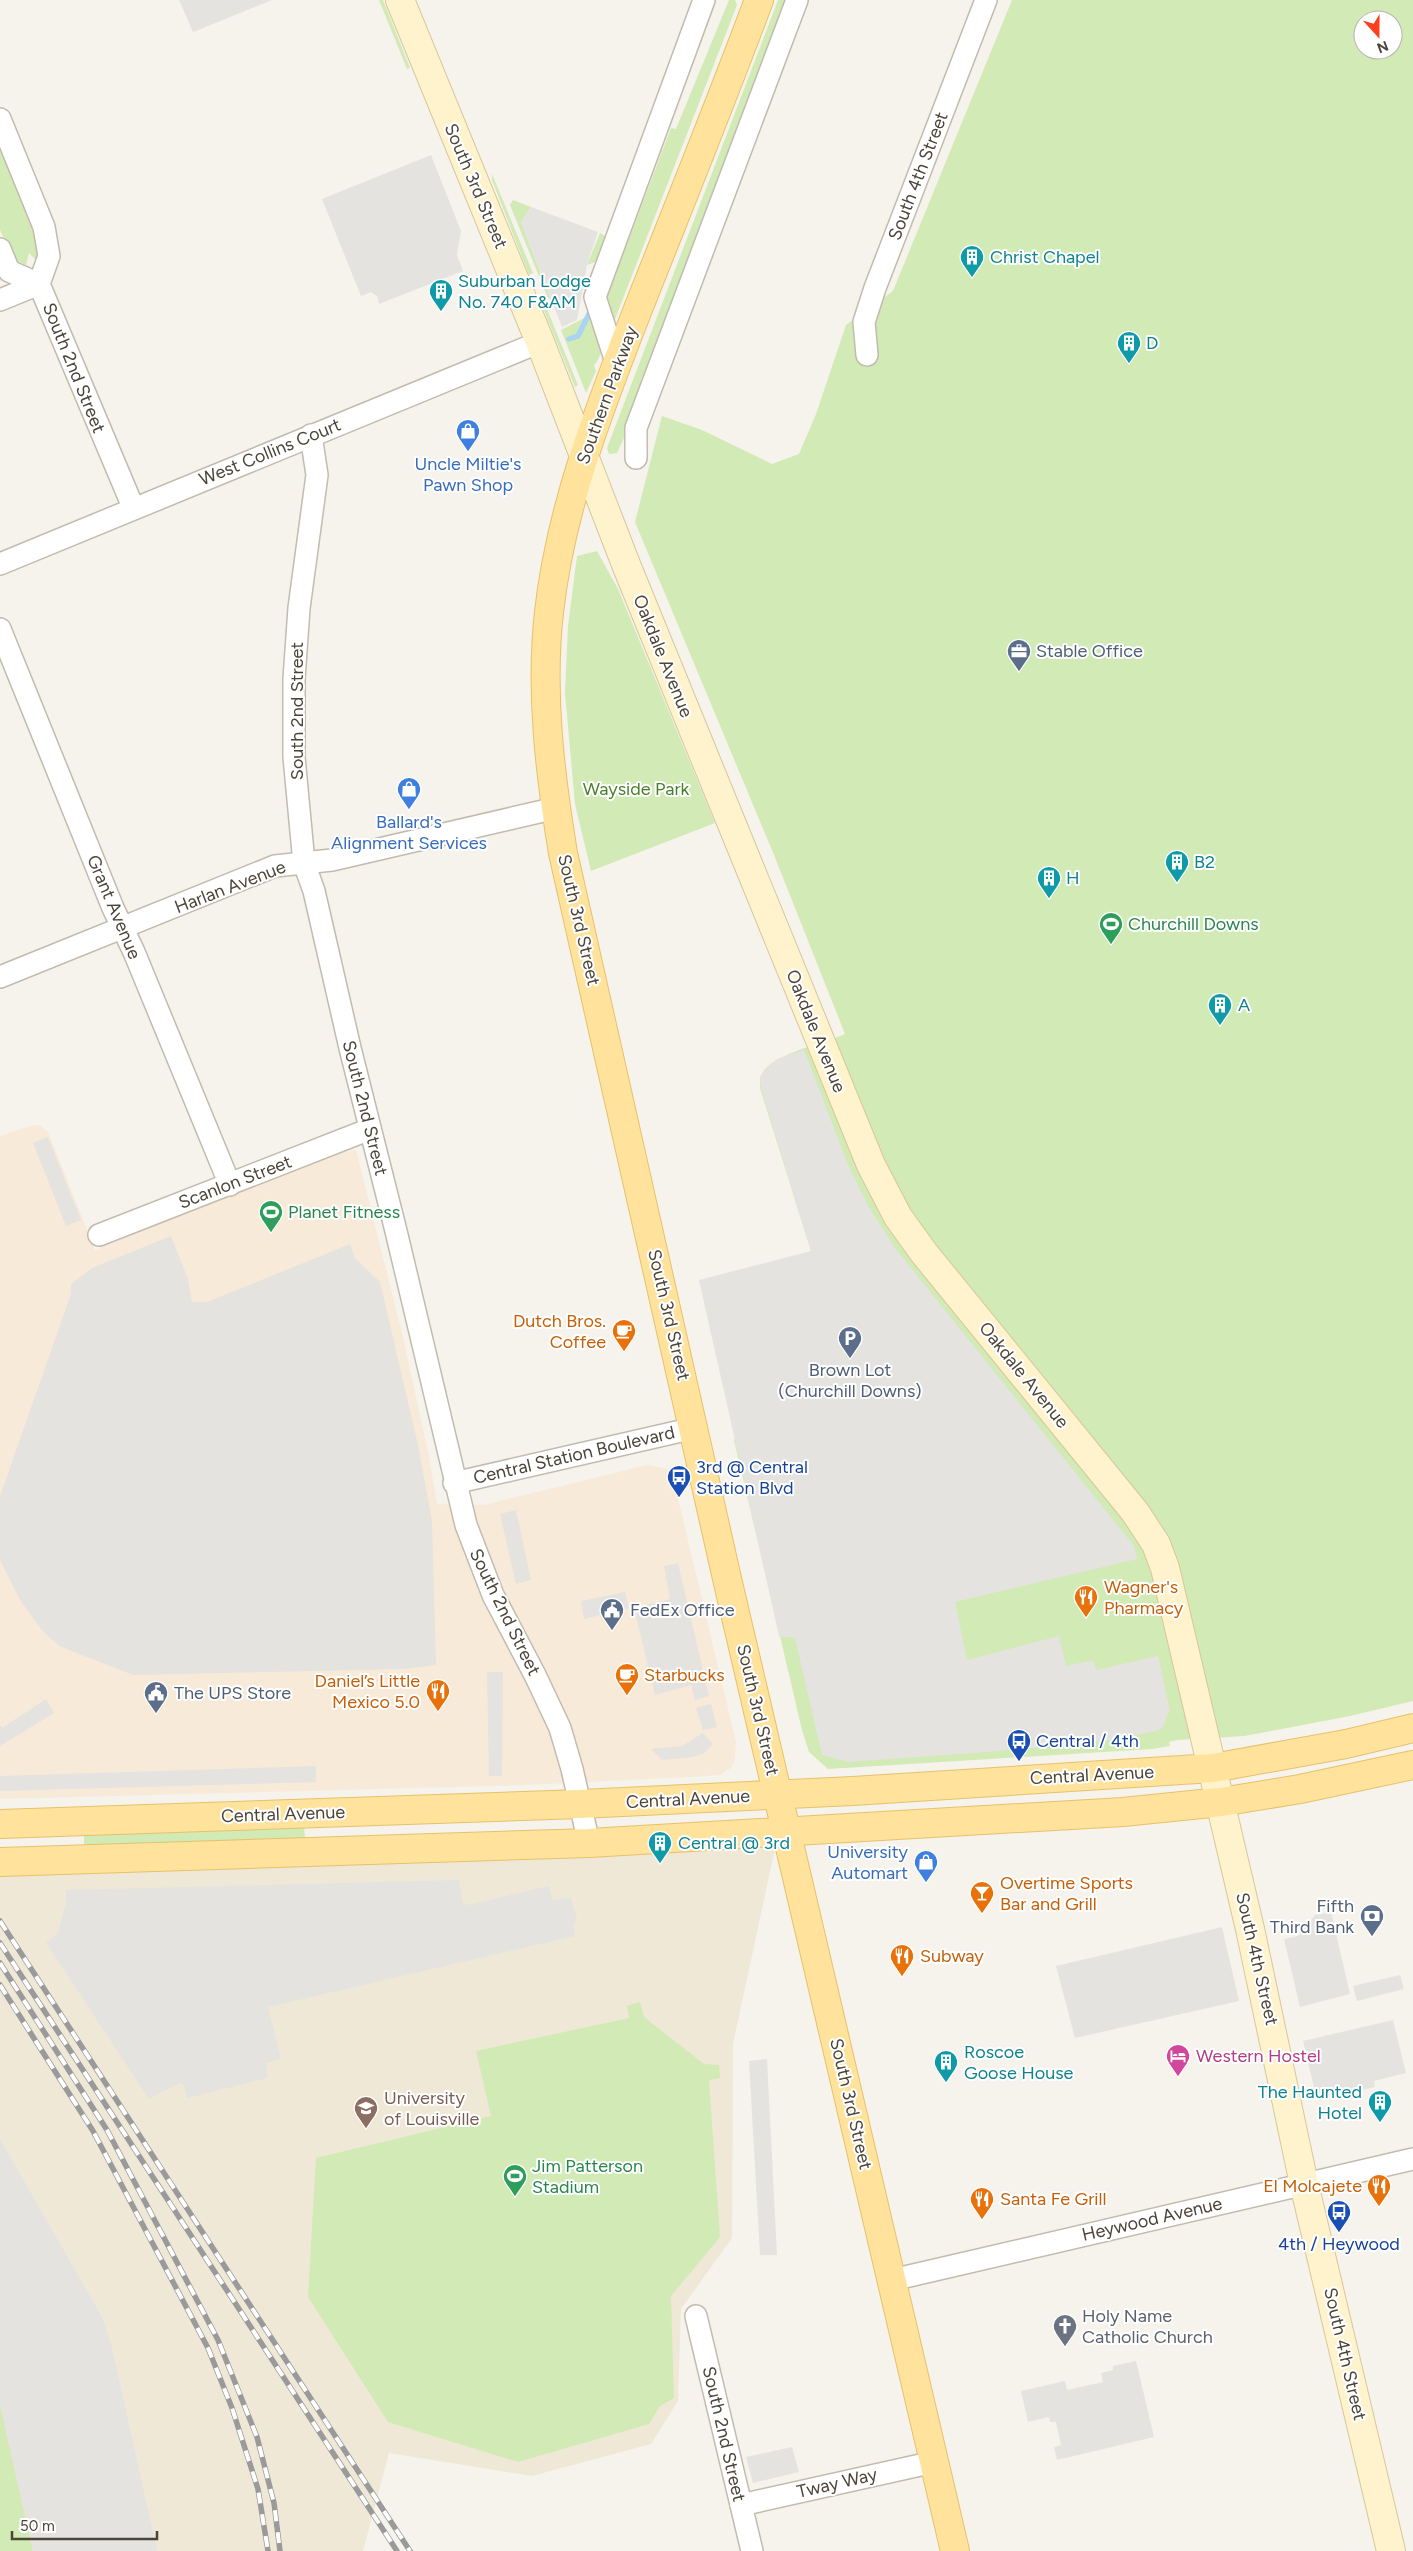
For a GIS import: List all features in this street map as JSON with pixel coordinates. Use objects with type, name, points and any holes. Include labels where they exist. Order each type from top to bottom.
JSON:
[{"type":"main road","name":"South 3rd Street","points":[[400,0],[585,456]]},
{"type":"main road","name":"Southern Parkway","points":[[556,808],[548,735],[546,678],[548,614],[563,524],[617,365],[759,0]]},
{"type":"main road","name":"Oakdale Avenue","points":[[585,456],[627,567],[870,1165],[898,1217],[924,1253],[1135,1512],[1156,1544]]},
{"type":"main road","name":"South 3rd Street","points":[[556,808],[565,859],[694,1428],[955,2551]]},
{"type":"main road","name":"South 4th Street","points":[[1156,1544],[1165,1568],[1221,1802],[1273,2032],[1304,2184],[1391,2551]]},
{"type":"main road","name":"Central Avenue","points":[[9,1823],[581,1804],[1213,1768],[1337,1745],[1413,1728]]},
{"type":"main road","points":[[0,1862],[589,1843],[1123,1812],[1221,1802],[1300,1789],[1413,1765]]},
{"type":"street","points":[[617,365],[596,297],[704,0]]},
{"type":"street","points":[[636,458],[636,428],[796,0]]},
{"type":"street","name":"South 4th Street","points":[[867,354],[864,322],[874,288],[986,0]]},
{"type":"street","name":"South 2nd Street","points":[[0,120],[44,227],[49,256],[39,284],[133,508]]},
{"type":"street","name":"South 2nd Street","points":[[0,249],[9,271],[39,284]]},
{"type":"street","points":[[0,300],[39,284]]},
{"type":"street","name":"West Collins Court","points":[[0,564],[540,342]]},
{"type":"street","name":"South 2nd Street","points":[[311,435],[317,475],[298,608],[294,679],[294,757],[304,863],[314,890],[454,1482],[466,1525],[493,1594],[560,1728],[581,1804],[589,1843]]},
{"type":"street","name":"Grant Avenue","points":[[0,629],[122,929],[134,952],[230,1185]]},
{"type":"street","name":"Harlan Avenue","points":[[0,977],[275,866],[332,860],[556,808]]},
{"type":"street","name":"Scanlon Street","points":[[100,1235],[370,1129]]},
{"type":"street","name":"Central Station Boulevard","points":[[454,1482],[694,1428]]},
{"type":"street","name":"Heywood Avenue","points":[[892,2280],[1413,2159]]},
{"type":"street","name":"South 2nd Street","points":[[696,2316],[752,2551]]},
{"type":"street","name":"Tway Way","points":[[741,2505],[934,2462]]},
{"type":"shaded area","points":[[179,0],[272,0],[193,32]]},
{"type":"shaded area","points":[[431,155],[461,231],[457,255],[463,271],[379,304],[377,296],[371,292],[361,296],[322,199]]},
{"type":"shaded area","points":[[531,207],[598,232],[587,265],[577,320],[562,327],[521,222]]},
{"type":"shaded area","name":"Brown Lot (Churchill Downs)","points":[[804,1050],[848,1165],[868,1206],[895,1248],[1134,1546],[1137,1559],[955,1602],[967,1660],[1059,1636],[1066,1666],[1093,1660],[1096,1670],[1158,1656],[1170,1711],[1166,1716],[1165,1724],[1159,1730],[1119,1739],[987,1752],[848,1762],[822,1755],[795,1638],[779,1636],[699,1280],[811,1251],[761,1088],[760,1077],[777,1059]]},
{"type":"shaded area","points":[[33,1125],[41,1126],[48,1132],[95,1250],[328,1156],[356,1150],[403,1337],[429,1457],[437,1504],[484,1505],[647,1465],[664,1468],[672,1473],[736,1742],[735,1759],[731,1768],[719,1775],[527,1785],[0,1799],[0,1136]]},
{"type":"shaded area","points":[[48,1137],[81,1220],[66,1226],[33,1143]]},
{"type":"shaded area","points":[[171,1236],[188,1279],[192,1302],[207,1302],[350,1244],[355,1258],[380,1282],[418,1445],[432,1521],[436,1665],[405,1669],[133,1675],[59,1646],[41,1629],[20,1600],[0,1560],[0,1496],[71,1294],[71,1284],[92,1268]]},
{"type":"shaded area","points":[[516,1510],[531,1580],[516,1584],[500,1514]]},
{"type":"shaded area","points":[[678,1563],[709,1696],[695,1700],[691,1685],[655,1695],[634,1608],[670,1599],[664,1566]]},
{"type":"shaded area","points":[[625,1592],[629,1608],[584,1619],[581,1601]]},
{"type":"shaded area","points":[[487,1672],[503,1672],[502,1776],[489,1776]]},
{"type":"shaded area","points":[[46,1699],[54,1713],[0,1746],[0,1725],[2,1728]]},
{"type":"shaded area","points":[[711,1704],[717,1727],[703,1730],[696,1708]]},
{"type":"shaded area","points":[[703,1733],[713,1744],[704,1753],[693,1757],[662,1760],[651,1749],[682,1746]]},
{"type":"shaded area","points":[[316,1766],[316,1782],[0,1791],[0,1776]]},
{"type":"shaded area","name":"University of Louisville","points":[[776,1844],[733,2044],[732,2238],[681,2309],[678,2401],[651,2444],[532,2476],[389,2453],[363,2551],[0,2551],[0,1876]]},
{"type":"shaded area","points":[[459,1880],[463,1903],[468,1905],[549,1886],[553,1900],[571,1898],[577,1919],[573,1924],[575,1936],[268,2007],[281,2059],[266,2063],[268,2078],[187,2098],[183,2084],[180,2083],[149,2099],[46,1943],[58,1933],[66,1903],[66,1890]]},
{"type":"shaded area","points":[[1331,1912],[1350,1994],[1300,2007],[1284,1939],[1298,1936],[1315,1915]]},
{"type":"shaded area","points":[[1222,1927],[1239,2001],[1075,2038],[1056,1966]]},
{"type":"shaded area","points":[[1400,1975],[1404,1989],[1357,2001],[1353,1986]]},
{"type":"shaded area","points":[[1393,2020],[1406,2073],[1374,2081],[1375,2087],[1317,2100],[1303,2041]]},
{"type":"shaded area","points":[[767,2059],[777,2255],[760,2255],[749,2061]]},
{"type":"shaded area","points":[[0,2139],[103,2319],[111,2344],[157,2551],[33,2551],[0,2404]]},
{"type":"shaded area","points":[[1136,2361],[1154,2437],[1057,2460],[1054,2447],[1061,2445],[1056,2422],[1050,2422],[1049,2417],[1028,2422],[1021,2391],[1065,2381],[1067,2390],[1103,2382],[1101,2373],[1113,2370],[1113,2366]]},
{"type":"shaded area","points":[[792,2447],[799,2472],[753,2483],[746,2457]]},
{"type":"green space","points":[[379,0],[383,0],[410,68],[407,69]]},
{"type":"green space","points":[[729,0],[735,0],[737,5],[612,327],[605,302],[671,128],[676,129]]},
{"type":"green space","points":[[778,0],[787,0],[711,195],[714,204],[632,421],[617,453],[609,454],[607,448]]},
{"type":"green space","name":"Churchill Downs","points":[[1012,0],[1413,0],[1413,1701],[1350,1716],[1245,1736],[1177,1740],[1169,1742],[1170,1746],[1152,1749],[828,1769],[809,1752],[802,1730],[734,1440],[799,1256],[811,1251],[760,1088],[761,1076],[766,1068],[798,1050],[845,1034],[774,855],[635,522],[662,416],[702,430],[772,464],[799,454],[816,414],[846,325],[893,291]]},
{"type":"green space","points":[[0,145],[41,245],[37,261],[29,253],[26,265],[14,260],[0,230]]},
{"type":"green space","points":[[492,174],[533,273],[529,275],[492,180]]},
{"type":"green space","points":[[513,200],[531,207],[521,222],[552,302],[547,296],[510,205]]},
{"type":"green space","points":[[600,233],[605,236],[595,262],[587,265]]},
{"type":"green space","points":[[542,297],[578,385],[575,387],[539,298]]},
{"type":"green space","points":[[594,313],[600,334],[601,353],[594,365],[596,371],[586,393],[561,330]]},
{"type":"green space","name":"Wayside Park","points":[[597,551],[618,589],[715,823],[591,871],[575,804],[565,693],[568,626],[577,556]]},
{"type":"green space","points":[[304,1827],[305,1838],[84,1846],[84,1833]]},
{"type":"green space","name":"Jim Patterson Stadium","points":[[640,2002],[644,2017],[704,2064],[719,2065],[720,2078],[709,2080],[720,2237],[671,2296],[674,2398],[660,2406],[649,2424],[518,2462],[388,2422],[308,2297],[316,2158],[491,2116],[476,2051],[629,2018],[627,2006]]},
{"type":"green space","points":[[0,2404],[33,2551],[0,2551]]},
{"type":"waterway","points":[[569,339],[578,336],[589,314]]},
{"type":"railway","points":[[0,1921],[410,2551]]},
{"type":"railway","points":[[0,1943],[397,2551]]},
{"type":"railway","points":[[0,1963],[107,2130],[218,2340],[257,2437],[274,2503],[280,2551]]},
{"type":"railway","points":[[0,1985],[93,2131],[208,2348],[232,2408],[258,2489],[268,2551]]},
{"type":"place","name":"Christ Chapel","points":[[972,278]]},
{"type":"place","name":"Suburban Lodge No. 740 F&AM","points":[[441,312]]},
{"type":"place","name":"D","points":[[1129,364]]},
{"type":"place","name":"Uncle Miltie's Pawn Shop","points":[[468,452]]},
{"type":"place","name":"Stable Office","points":[[1019,672]]},
{"type":"place","name":"Ballard's Alignment Services","points":[[409,810]]},
{"type":"place","name":"B2","points":[[1177,883]]},
{"type":"place","name":"H","points":[[1049,899]]},
{"type":"place","name":"Churchill Downs","points":[[1111,945]]},
{"type":"place","name":"A","points":[[1220,1026]]},
{"type":"place","name":"Planet Fitness","points":[[271,1233]]},
{"type":"place","name":"Dutch Bros. Coffee","points":[[624,1352]]},
{"type":"place","name":"Brown Lot (Churchill Downs)","points":[[850,1359]]},
{"type":"place","name":"3rd @ Central Station Blvd","points":[[679,1498]]},
{"type":"place","name":"Wagner's Pharmacy","points":[[1086,1618]]},
{"type":"place","name":"FedEx Office","points":[[612,1631]]},
{"type":"place","name":"Starbucks","points":[[627,1696]]},
{"type":"place","name":"Daniel’s Little Mexico 5.0","points":[[438,1712]]},
{"type":"place","name":"The UPS Store","points":[[156,1714]]},
{"type":"place","name":"Central / 4th","points":[[1019,1762]]},
{"type":"place","name":"Central @ 3rd","points":[[660,1864]]},
{"type":"place","name":"University Automart","points":[[926,1883]]},
{"type":"place","name":"Overtime Sports Bar and Grill","points":[[982,1914]]},
{"type":"place","name":"Fifth Third Bank","points":[[1372,1937]]},
{"type":"place","name":"Subway","points":[[902,1977]]},
{"type":"place","name":"Western Hostel","points":[[1178,2077]]},
{"type":"place","name":"Roscoe Goose House","points":[[946,2083]]},
{"type":"place","name":"The Haunted Hotel","points":[[1380,2123]]},
{"type":"place","name":"University of Louisville","points":[[366,2129]]},
{"type":"place","name":"Jim Patterson Stadium","points":[[515,2197]]},
{"type":"place","name":"El Molcajete","points":[[1379,2207]]},
{"type":"place","name":"Santa Fe Grill","points":[[982,2220]]},
{"type":"place","name":"4th / Heywood","points":[[1339,2233]]},
{"type":"place","name":"Holy Name Catholic Church","points":[[1065,2347]]}]
